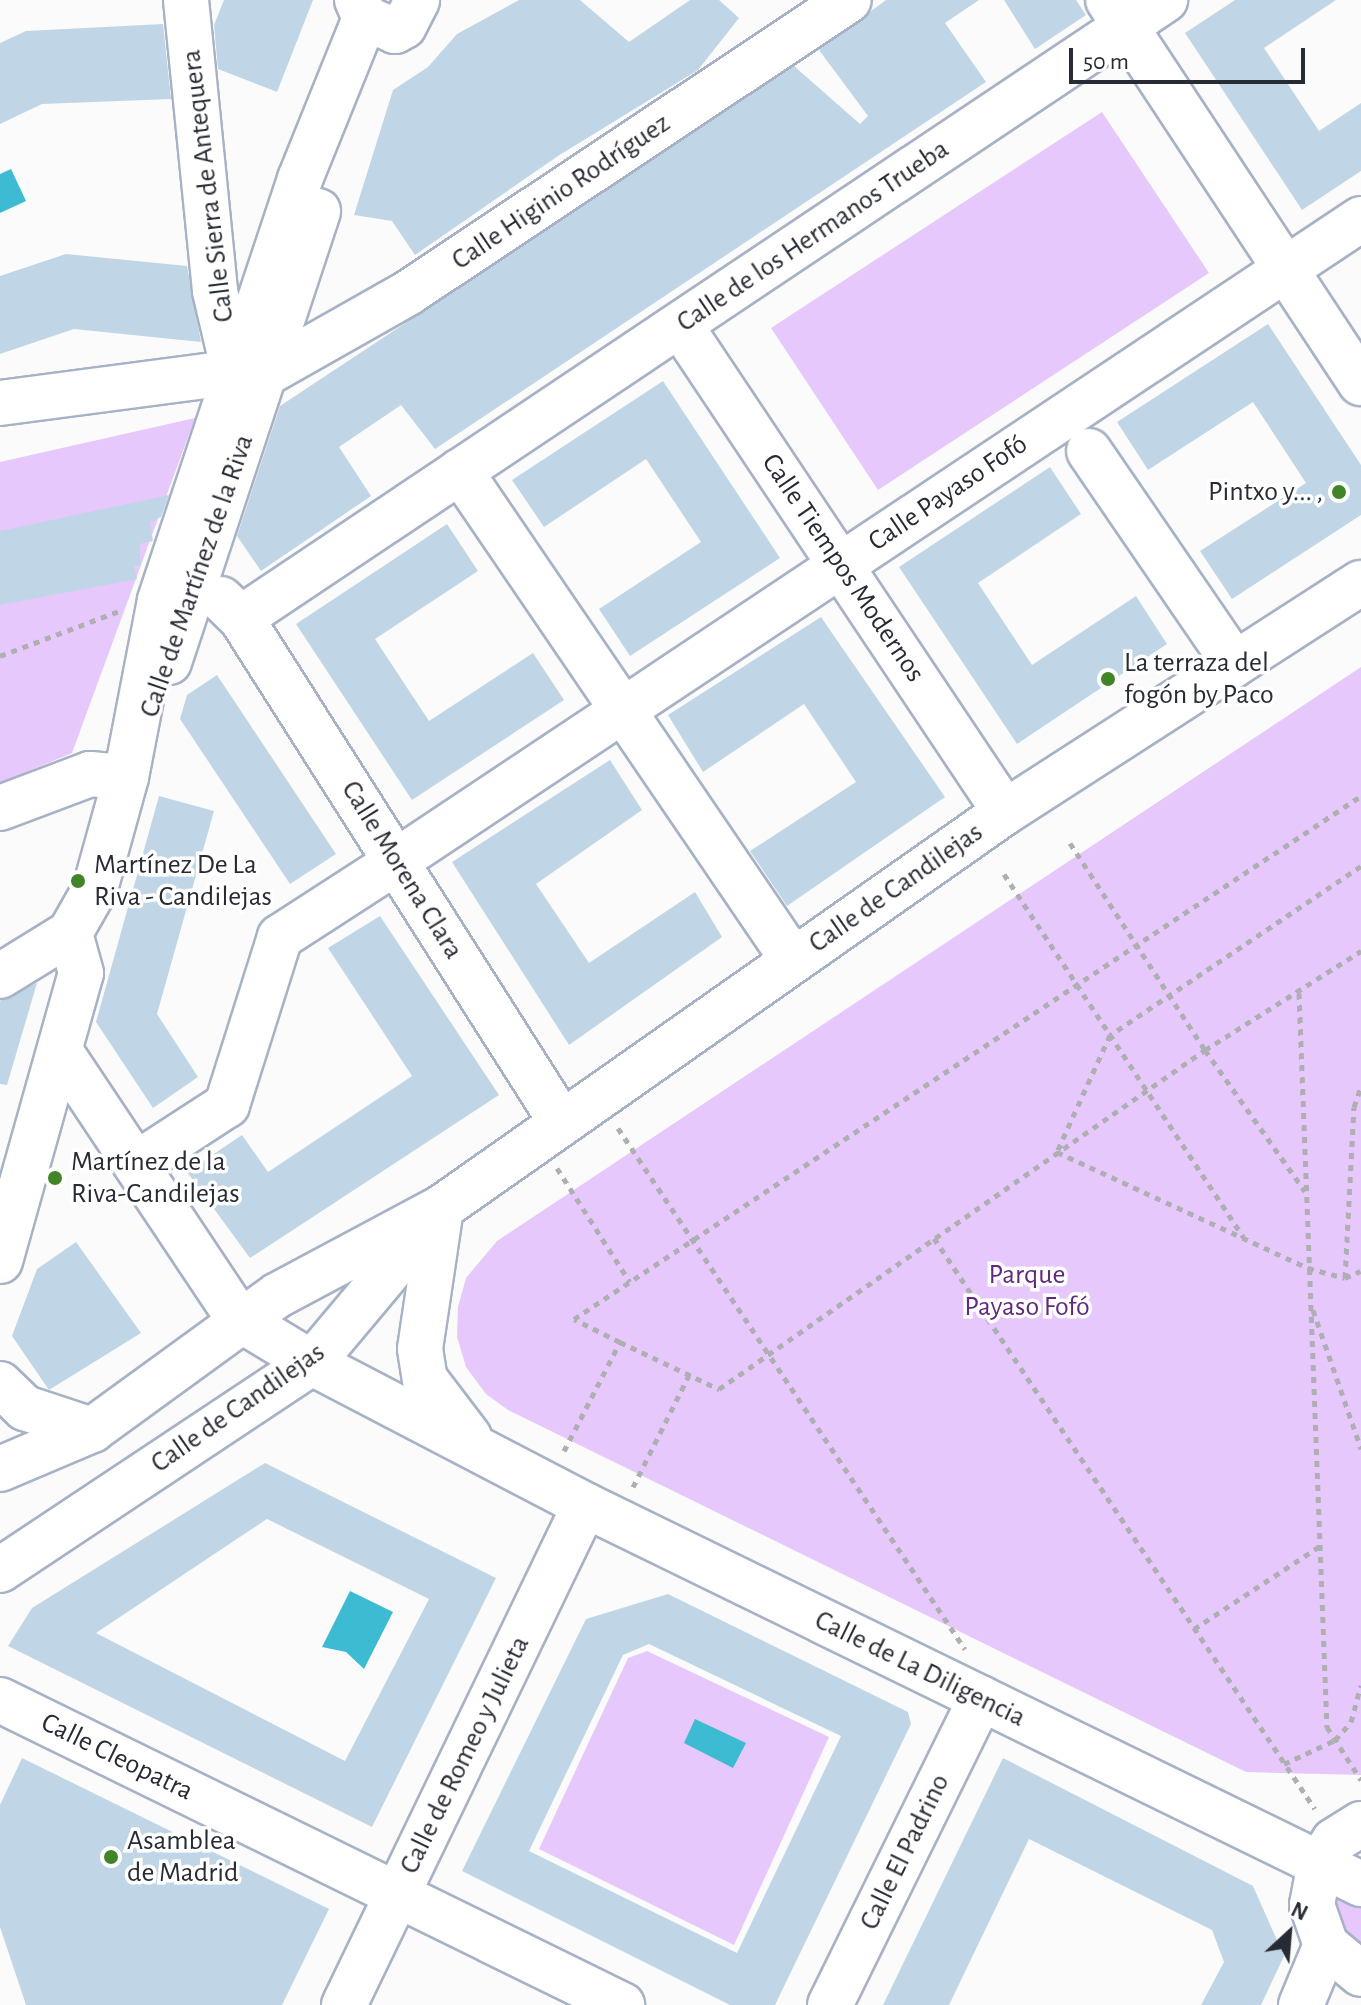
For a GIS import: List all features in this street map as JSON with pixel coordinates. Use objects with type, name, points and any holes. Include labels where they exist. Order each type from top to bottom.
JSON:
[{"type":"street","name":"Calle Sierra de Antequera","points":[[186,0],[215,291],[250,373]]},
{"type":"street","name":"Calle Higinio Rodríguez","points":[[250,373],[408,293],[849,0]]},
{"type":"street","name":"Calle de los Hermanos Trueba","points":[[241,618],[680,325],[1117,13],[1165,0]]},
{"type":"street","name":"Calle de Martínez de la Riva","points":[[70,933],[95,889],[187,567],[250,373],[300,179],[397,11]]},
{"type":"street","name":"Calle de Martínez de la Riva","points":[[126,777],[160,600],[187,567],[201,465],[301,271],[369,62],[397,11]]},
{"type":"street","points":[[1117,13],[1283,271],[1361,383]]},
{"type":"street","name":"Calle Payaso Fofó","points":[[416,848],[1361,219]]},
{"type":"street","name":"Calle Tiempos Modernos","points":[[680,325],[1005,812]]},
{"type":"street","points":[[0,403],[250,373]]},
{"type":"street","points":[[1089,451],[1235,664]]},
{"type":"street","points":[[460,471],[793,960]]},
{"type":"street","name":"Calle Morena Clara","points":[[187,567],[241,618],[562,1123]]},
{"type":"street","name":"Calle de Candilejas","points":[[0,1469],[92,1430],[239,1319],[441,1208],[1005,812],[1361,583]]},
{"type":"street","points":[[0,808],[90,774],[126,777]]},
{"type":"street","points":[[150,1155],[227,1105],[280,937],[379,873]]},
{"type":"street","points":[[0,976],[70,933],[81,973],[0,1261]]},
{"type":"street","name":"Calle de La Diligencia","points":[[60,1051],[239,1319],[312,1363],[585,1505],[1361,1884]]},
{"type":"street","name":"Calle de Candilejas","points":[[0,1570],[312,1363],[386,1281],[441,1208]]},
{"type":"street","name":"Calle de La Diligencia","points":[[441,1208],[420,1349],[425,1379],[481,1450]]},
{"type":"street","points":[[0,1384],[25,1408],[92,1430]]},
{"type":"street","name":"Calle de Romeo y Julieta","points":[[344,2005],[585,1505]]},
{"type":"street","name":"Calle El Padrino","points":[[830,2005],[981,1698]]},
{"type":"street","name":"Calle Cleopatra","points":[[0,1700],[622,2005]]},
{"type":"street","points":[[1341,1821],[1334,1841],[1320,1862],[1312,1905],[1326,1945],[1361,1974]]},
{"type":"street","points":[[1301,2005],[1326,1945]]},
{"type":"path","points":[[0,656],[160,600]]},
{"type":"path","points":[[1361,796],[574,1319],[719,1389],[769,1350],[1147,1093],[1205,1050],[1361,951]]},
{"type":"path","points":[[1070,843],[1139,944],[1205,1050],[1306,1191]]},
{"type":"path","points":[[1057,1152],[1110,1035],[1361,866]]},
{"type":"path","points":[[1004,874],[1243,1238]]},
{"type":"path","points":[[1299,992],[1327,1727],[1361,1780]]},
{"type":"path","points":[[1345,1278],[1354,1107],[1361,1087]]},
{"type":"path","points":[[597,1098],[696,1238],[969,1656]]},
{"type":"path","points":[[1057,1152],[1308,1268],[1345,1278],[1361,1271]]},
{"type":"path","points":[[556,1167],[630,1282]]},
{"type":"path","points":[[934,1238],[1284,1764],[1341,1821]]},
{"type":"path","points":[[1310,1302],[1361,1449]]},
{"type":"path","points":[[563,1453],[620,1342]]},
{"type":"path","points":[[633,1488],[689,1375]]},
{"type":"path","points":[[1194,1629],[1320,1546]]},
{"type":"path","points":[[1284,1764],[1335,1740],[1351,1722],[1361,1685]]},
{"type":"green space","points":[[1102,112],[1209,273],[878,490],[771,328]]},
{"type":"green space","points":[[195,418],[72,753],[0,783],[0,462]]},
{"type":"green space","name":"Parque Payaso Fofó","points":[[1361,667],[1361,1775],[1246,1772],[508,1410],[486,1394],[466,1367],[457,1337],[458,1307],[466,1278],[497,1241]]},
{"type":"green space","points":[[647,1651],[829,1737],[734,1945],[539,1849],[628,1658]]},
{"type":"green space","points":[[1329,1883],[1361,1899],[1361,1961],[1342,1947]]},
{"type":"water","points":[[11,169],[26,201],[0,213],[0,174]]},
{"type":"water","points":[[350,1591],[393,1612],[364,1669],[346,1652],[322,1647]]},
{"type":"water","points":[[695,1719],[746,1743],[733,1768],[684,1743]]},
{"type":"building","points":[[224,0],[313,0],[277,92],[218,69],[214,25]]},
{"type":"building","points":[[519,0],[580,0],[629,42],[690,0],[719,0],[739,18],[698,70],[558,156],[415,255],[392,221],[354,215],[393,90],[428,67],[457,34]]},
{"type":"building","points":[[886,0],[979,0],[945,23],[986,82],[435,449],[401,405],[339,447],[371,496],[261,571],[237,536],[280,406],[794,66],[860,124],[868,116],[819,50]]},
{"type":"building","points":[[1004,0],[1076,0],[1086,15],[1035,49]]},
{"type":"building","points":[[1235,0],[1336,0],[1264,48],[1319,131],[1361,103],[1361,171],[1302,210],[1185,33]]},
{"type":"building","points":[[163,24],[171,99],[42,104],[0,124],[0,43],[26,31]]},
{"type":"building","points":[[66,254],[187,266],[201,342],[74,329],[0,354],[0,276]]},
{"type":"building","points":[[1268,324],[1361,465],[1361,515],[1232,599],[1200,551],[1306,483],[1253,402],[1148,470],[1117,422]]},
{"type":"building","points":[[663,381],[780,558],[630,656],[599,609],[701,542],[646,459],[544,527],[512,480]]},
{"type":"building","points":[[1050,467],[1081,514],[978,583],[1032,665],[1136,596],[1167,644],[1017,744],[899,567]]},
{"type":"building","points":[[169,495],[161,517],[150,522],[153,541],[139,544],[141,565],[134,566],[137,579],[0,605],[0,531]]},
{"type":"building","points":[[447,524],[478,571],[375,639],[429,721],[533,653],[564,700],[412,800],[296,624]]},
{"type":"building","points":[[821,617],[945,797],[787,906],[750,851],[856,782],[804,704],[703,772],[668,715]]},
{"type":"building","points":[[217,675],[336,854],[290,884],[180,719],[187,695]]},
{"type":"building","points":[[610,760],[642,810],[536,884],[589,963],[695,892],[722,937],[569,1045],[452,862]]},
{"type":"building","points":[[159,796],[214,811],[157,1014],[198,1077],[153,1108],[96,1022]]},
{"type":"building","points":[[380,916],[499,1095],[250,1258],[187,1172],[242,1135],[268,1172],[412,1076],[328,948]]},
{"type":"building","points":[[37,983],[7,1085],[0,1084],[0,1001]]},
{"type":"building","points":[[76,1242],[141,1333],[49,1390],[12,1336],[37,1269]]},
{"type":"building","points":[[265,1463],[496,1578],[372,1827],[8,1646],[32,1608]],"holes":[[[267,1519],[429,1599],[345,1761],[96,1633]]]},
{"type":"building","points":[[668,1594],[908,1712],[911,1724],[775,2005],[730,2005],[462,1871],[586,1619]],"holes":[[[649,1644],[841,1736],[737,1953],[529,1851],[623,1655]]]},
{"type":"building","name":"Asamblea de Madrid","points":[[22,1758],[329,1909],[282,2005],[26,2005],[0,1927],[0,1805]]},
{"type":"building","points":[[1003,1758],[1253,1886],[1284,1956],[1261,2005],[1201,2005],[1224,1962],[1212,1930],[1029,1839],[949,2005],[883,2005]]},
{"type":"place","name":"Pintxo y... ,","points":[[1339,492]]},
{"type":"place","name":"La terraza del fogón by Paco","points":[[1108,679]]},
{"type":"place","name":"Martínez De La Riva - Candilejas","points":[[78,881]]},
{"type":"place","name":"Martínez de la Riva-Candilejas","points":[[55,1178]]},
{"type":"place","name":"Asamblea de Madrid","points":[[111,1857]]}]
